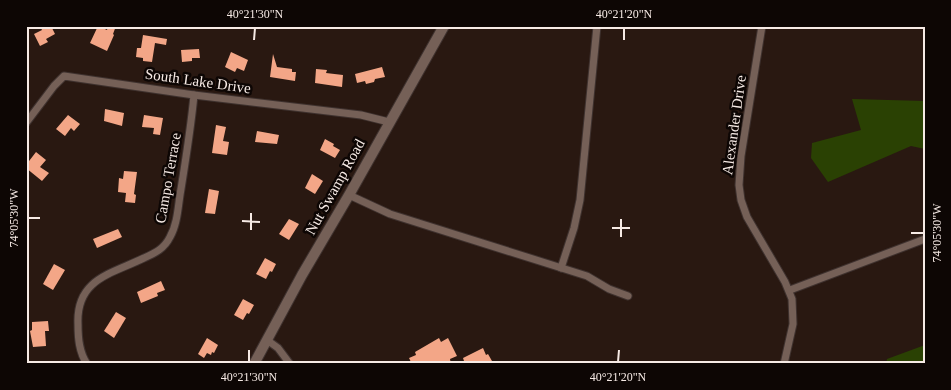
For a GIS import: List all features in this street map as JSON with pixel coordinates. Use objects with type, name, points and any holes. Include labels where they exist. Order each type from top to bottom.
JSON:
[{"type":"main road","name":"Nut Swamp Road","points":[[254,364],[302,275],[444,26]]},
{"type":"street","points":[[561,268],[574,228],[580,200],[597,26]]},
{"type":"street","name":"Alexander Drive","points":[[762,26],[741,156],[739,185],[741,200],[747,217],[790,290],[793,324],[784,364]]},
{"type":"street","name":"South Lake Drive","points":[[26,123],[64,76],[194,95],[361,115],[389,122]]},
{"type":"street","name":"Campo Terrace","points":[[87,364],[79,344],[78,317],[79,306],[86,291],[103,276],[159,251],[167,243],[175,226],[194,95]]},
{"type":"street","points":[[349,195],[390,214],[587,276],[609,289],[628,296]]},
{"type":"street","points":[[790,290],[925,239]]},
{"type":"street","points":[[267,340],[278,348],[290,364]]},
{"type":"green space","points":[[852,99],[925,101],[925,149],[911,146],[828,182],[811,158],[812,143],[861,130]]},
{"type":"green space","points":[[925,345],[925,364],[886,364],[887,359]]},
{"type":"building","points":[[40,26],[51,26],[55,34],[46,39],[48,42],[40,46],[34,34],[42,30]]},
{"type":"building","points":[[98,26],[107,30],[108,26],[116,26],[107,51],[90,43]]},
{"type":"building","points":[[143,35],[167,39],[166,45],[155,43],[152,62],[143,61],[143,58],[136,57],[137,48],[141,48]]},
{"type":"building","points":[[199,49],[200,58],[192,58],[192,61],[182,62],[181,50]]},
{"type":"building","points":[[231,52],[248,60],[244,71],[237,68],[235,72],[225,67]]},
{"type":"building","points":[[273,54],[277,67],[292,69],[292,72],[296,72],[295,81],[270,77]]},
{"type":"building","points":[[382,67],[385,77],[375,79],[374,82],[366,84],[365,81],[357,83],[355,74]]},
{"type":"building","points":[[316,69],[327,70],[326,73],[343,75],[342,87],[315,83]]},
{"type":"building","points":[[105,109],[124,113],[122,126],[104,121]]},
{"type":"building","points":[[68,115],[80,124],[74,131],[71,128],[65,136],[56,129]]},
{"type":"building","points":[[144,115],[163,118],[160,135],[153,134],[154,128],[142,127]]},
{"type":"building","points":[[216,125],[226,127],[223,141],[229,142],[227,155],[212,153]]},
{"type":"building","points":[[257,131],[279,135],[277,144],[255,142]]},
{"type":"building","points":[[325,139],[340,150],[335,158],[320,150]]},
{"type":"building","points":[[36,152],[46,160],[40,167],[49,173],[42,181],[26,168],[26,165]]},
{"type":"building","points":[[124,171],[137,172],[134,194],[136,195],[135,203],[125,202],[126,193],[118,192],[119,178],[123,179]]},
{"type":"building","points":[[312,174],[323,181],[315,194],[305,188]]},
{"type":"building","points":[[209,189],[219,191],[215,214],[205,213]]},
{"type":"building","points":[[289,219],[299,224],[289,240],[279,234]]},
{"type":"building","points":[[118,229],[122,237],[97,248],[93,239]]},
{"type":"building","points":[[265,258],[276,264],[266,279],[256,274]]},
{"type":"building","points":[[54,264],[65,270],[53,290],[43,284]]},
{"type":"building","points":[[161,281],[165,290],[157,293],[158,296],[141,303],[137,292]]},
{"type":"building","points":[[243,299],[254,305],[243,320],[234,315]]},
{"type":"building","points":[[116,312],[126,318],[114,338],[104,331]]},
{"type":"building","points":[[48,321],[49,331],[45,331],[46,346],[33,347],[30,331],[32,330],[32,322]]},
{"type":"building","points":[[207,338],[218,345],[214,353],[212,352],[211,355],[207,353],[204,358],[198,354]]},
{"type":"building","points":[[439,338],[441,342],[448,338],[457,356],[450,359],[451,364],[412,364],[409,358],[416,355],[415,352]]},
{"type":"building","points":[[483,348],[486,355],[488,354],[492,361],[488,364],[465,364],[463,358]]}]
